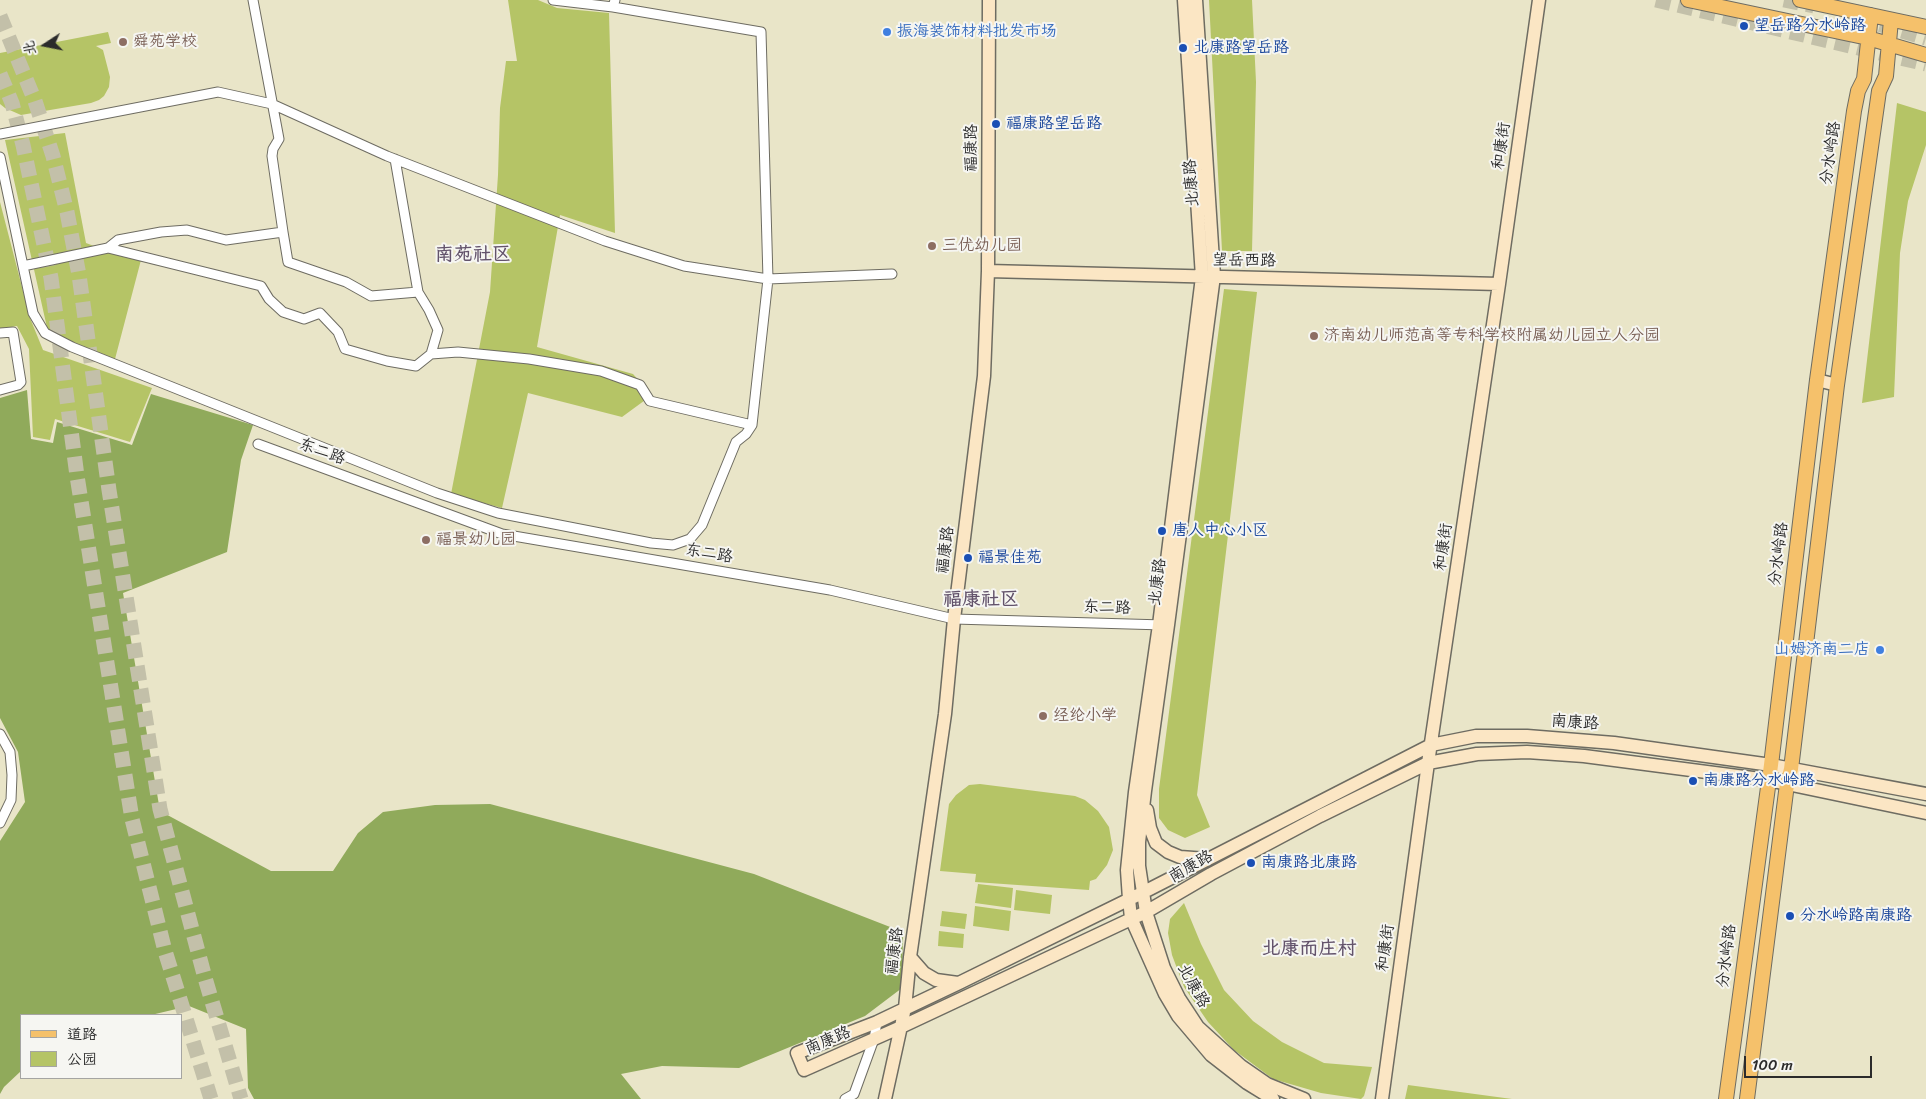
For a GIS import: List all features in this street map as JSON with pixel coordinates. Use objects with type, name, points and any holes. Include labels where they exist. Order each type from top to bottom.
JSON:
[{"type":"main road","points":[[1688,0],[1868,38],[1926,56]]},
{"type":"main road","points":[[1800,0],[1926,27]]},
{"type":"main road","name":"分水岭路","points":[[1726,1099],[1771,765],[1817,380],[1854,110],[1858,91],[1864,79],[1871,15]]},
{"type":"main road","points":[[1747,1099],[1787,784],[1791,769],[1837,385],[1879,91],[1886,76],[1891,20]]},
{"type":"street","points":[[253,0],[280,139],[273,149],[272,156],[288,262],[346,282],[370,296],[418,292]]},
{"type":"street","points":[[0,157],[33,313],[45,333],[72,347],[437,493],[498,513],[651,543],[673,545],[690,539],[702,525],[736,442],[746,434],[752,425],[768,279],[761,32],[614,3],[553,0]]},
{"type":"street","name":"福康路","points":[[885,1099],[905,1008],[910,957],[945,714],[954,619],[984,376],[988,271],[989,0]]},
{"type":"street","name":"北康路","points":[[1184,0],[1208,277]]},
{"type":"street","name":"北康路","points":[[1196,0],[1208,277],[1138,842],[1139,866],[1146,912],[1164,968],[1179,998],[1198,1027],[1241,1066],[1267,1084],[1304,1099]]},
{"type":"street","name":"和康街","points":[[1382,1099],[1428,763],[1499,284],[1538,0]]},
{"type":"street","points":[[0,134],[218,92],[272,104],[395,159],[604,241],[684,266],[768,279],[892,274]]},
{"type":"street","points":[[395,159],[418,292],[438,330],[431,354]]},
{"type":"street","points":[[108,248],[118,240],[161,232],[186,230],[226,240],[282,232]]},
{"type":"street","points":[[23,266],[108,248],[261,286],[269,299],[283,312],[304,319],[320,313],[338,332],[345,349],[387,361],[416,366],[431,354],[458,352],[529,359],[601,371],[640,385],[650,401],[752,425]]},
{"type":"street","name":"望岳西路","points":[[988,271],[1499,284]]},
{"type":"street","points":[[0,333],[13,332],[21,382],[18,385],[0,390]]},
{"type":"street","points":[[1817,380],[1837,385]]},
{"type":"street","name":"东二路","points":[[258,444],[502,534],[830,590],[954,619],[1164,625]]},
{"type":"street","name":"北康路","points":[[1164,625],[1135,792],[1127,870],[1131,918],[1165,994],[1192,1034],[1211,1055],[1247,1083],[1273,1099]]},
{"type":"street","points":[[0,734],[10,752],[12,783],[11,800],[0,823]]},
{"type":"street","name":"南康路","points":[[1926,794],[1771,765],[1614,743],[1527,736],[1476,736],[1431,745],[1142,893],[959,983],[877,1022],[797,1053],[804,1070],[901,1027],[1146,912],[1211,874],[1320,816],[1428,763],[1477,754],[1527,752],[1584,756],[1768,780],[1926,813]]},
{"type":"street","points":[[1144,791],[1150,828],[1156,843],[1168,852],[1180,857],[1207,859]]},
{"type":"street","points":[[910,957],[924,973],[936,980],[959,983]]},
{"type":"street","points":[[845,1099],[854,1094],[874,1039],[877,1022]]},
{"type":"green space","points":[[508,0],[538,0],[557,8],[609,13],[615,233],[560,215],[537,347],[633,374],[652,395],[622,417],[528,393],[502,508],[451,494],[490,292],[498,175],[500,108],[506,61],[517,61]]},
{"type":"green space","points":[[1209,0],[1252,0],[1256,82],[1252,251],[1222,251]]},
{"type":"green space","points":[[108,32],[111,43],[96,46],[103,50],[110,77],[109,87],[104,96],[99,100],[21,115],[0,104],[0,53]]},
{"type":"green space","points":[[1897,103],[1926,112],[1926,145],[1908,201],[1900,253],[1894,397],[1862,403]]},
{"type":"green space","points":[[65,133],[86,243],[110,252],[141,260],[115,359],[48,332],[5,140]]},
{"type":"green space","points":[[0,202],[30,318],[43,350],[152,388],[130,442],[55,419],[50,440],[33,437],[29,349],[17,326],[0,329]]},
{"type":"green space","points":[[1224,289],[1257,292],[1197,795],[1210,827],[1185,838],[1168,830],[1159,818],[1159,789]]},
{"type":"green space","points":[[27,390],[31,439],[53,443],[57,422],[132,445],[151,394],[253,425],[241,460],[227,552],[123,593],[160,811],[271,871],[333,871],[358,833],[383,812],[435,805],[490,804],[754,874],[903,932],[902,988],[865,1016],[739,1068],[662,1066],[621,1074],[641,1099],[254,1099],[248,1088],[246,1029],[189,1006],[155,1014],[20,1014],[20,1072],[4,1087],[0,1094],[0,841],[25,802],[18,752],[0,718],[0,398]]},
{"type":"green space","points":[[980,784],[1075,796],[1085,800],[1098,811],[1109,827],[1113,850],[1107,865],[1096,879],[1090,881],[1089,890],[975,882],[976,874],[940,871],[949,804],[956,795],[969,785]]},
{"type":"green space","points":[[978,884],[1013,888],[1011,908],[975,903]]},
{"type":"green space","points":[[1016,890],[1052,895],[1050,914],[1014,910]]},
{"type":"green space","points":[[1184,903],[1201,944],[1224,990],[1253,1021],[1282,1042],[1324,1063],[1372,1067],[1364,1096],[1361,1099],[1321,1093],[1273,1079],[1234,1050],[1208,1022],[1184,987],[1172,955],[1168,933],[1170,919]]},
{"type":"green space","points":[[975,906],[1011,911],[1009,931],[973,926]]},
{"type":"green space","points":[[942,911],[967,914],[965,929],[940,926]]},
{"type":"green space","points":[[939,931],[964,934],[963,948],[938,946]]},
{"type":"green space","points":[[1408,1085],[1512,1099],[1405,1099]]},
{"type":"tunnel","points":[[1656,0],[1926,64]]},
{"type":"tunnel","points":[[1784,0],[1814,6]]},
{"type":"tunnel","points":[[0,16],[35,101],[53,156],[67,212],[79,275],[109,490],[160,809],[205,978],[241,1099]]},
{"type":"tunnel","points":[[1858,18],[1926,38]]},
{"type":"tunnel","points":[[0,74],[12,103],[23,145],[51,278],[77,476],[132,819],[165,951],[211,1099]]},
{"type":"place","name":"望岳路分水岭路","points":[[1744,26]]},
{"type":"place","name":"振海装饰材料批发市场","points":[[887,32]]},
{"type":"place","name":"舜苑学校","points":[[123,42]]},
{"type":"place","name":"北康路望岳路","points":[[1183,48]]},
{"type":"place","name":"福康路望岳路","points":[[996,124]]},
{"type":"place","name":"三优幼儿园","points":[[932,246]]},
{"type":"place","name":"济南幼儿师范高等专科学校附属幼儿园立人分园","points":[[1314,336]]},
{"type":"place","name":"唐人中心小区","points":[[1162,531]]},
{"type":"place","name":"福景幼儿园","points":[[426,540]]},
{"type":"place","name":"福景佳苑","points":[[968,558]]},
{"type":"place","name":"山姆济南二店","points":[[1880,650]]},
{"type":"place","name":"经纶小学","points":[[1043,716]]},
{"type":"place","name":"南康路分水岭路","points":[[1693,781]]},
{"type":"place","name":"南康路北康路","points":[[1251,863]]},
{"type":"place","name":"分水岭路南康路","points":[[1790,916]]},
{"type":"district","name":"南苑社区","points":[[473,255]]},
{"type":"district","name":"福康社区","points":[[981,600]]},
{"type":"district","name":"北康而庄村","points":[[1309,949]]}]
